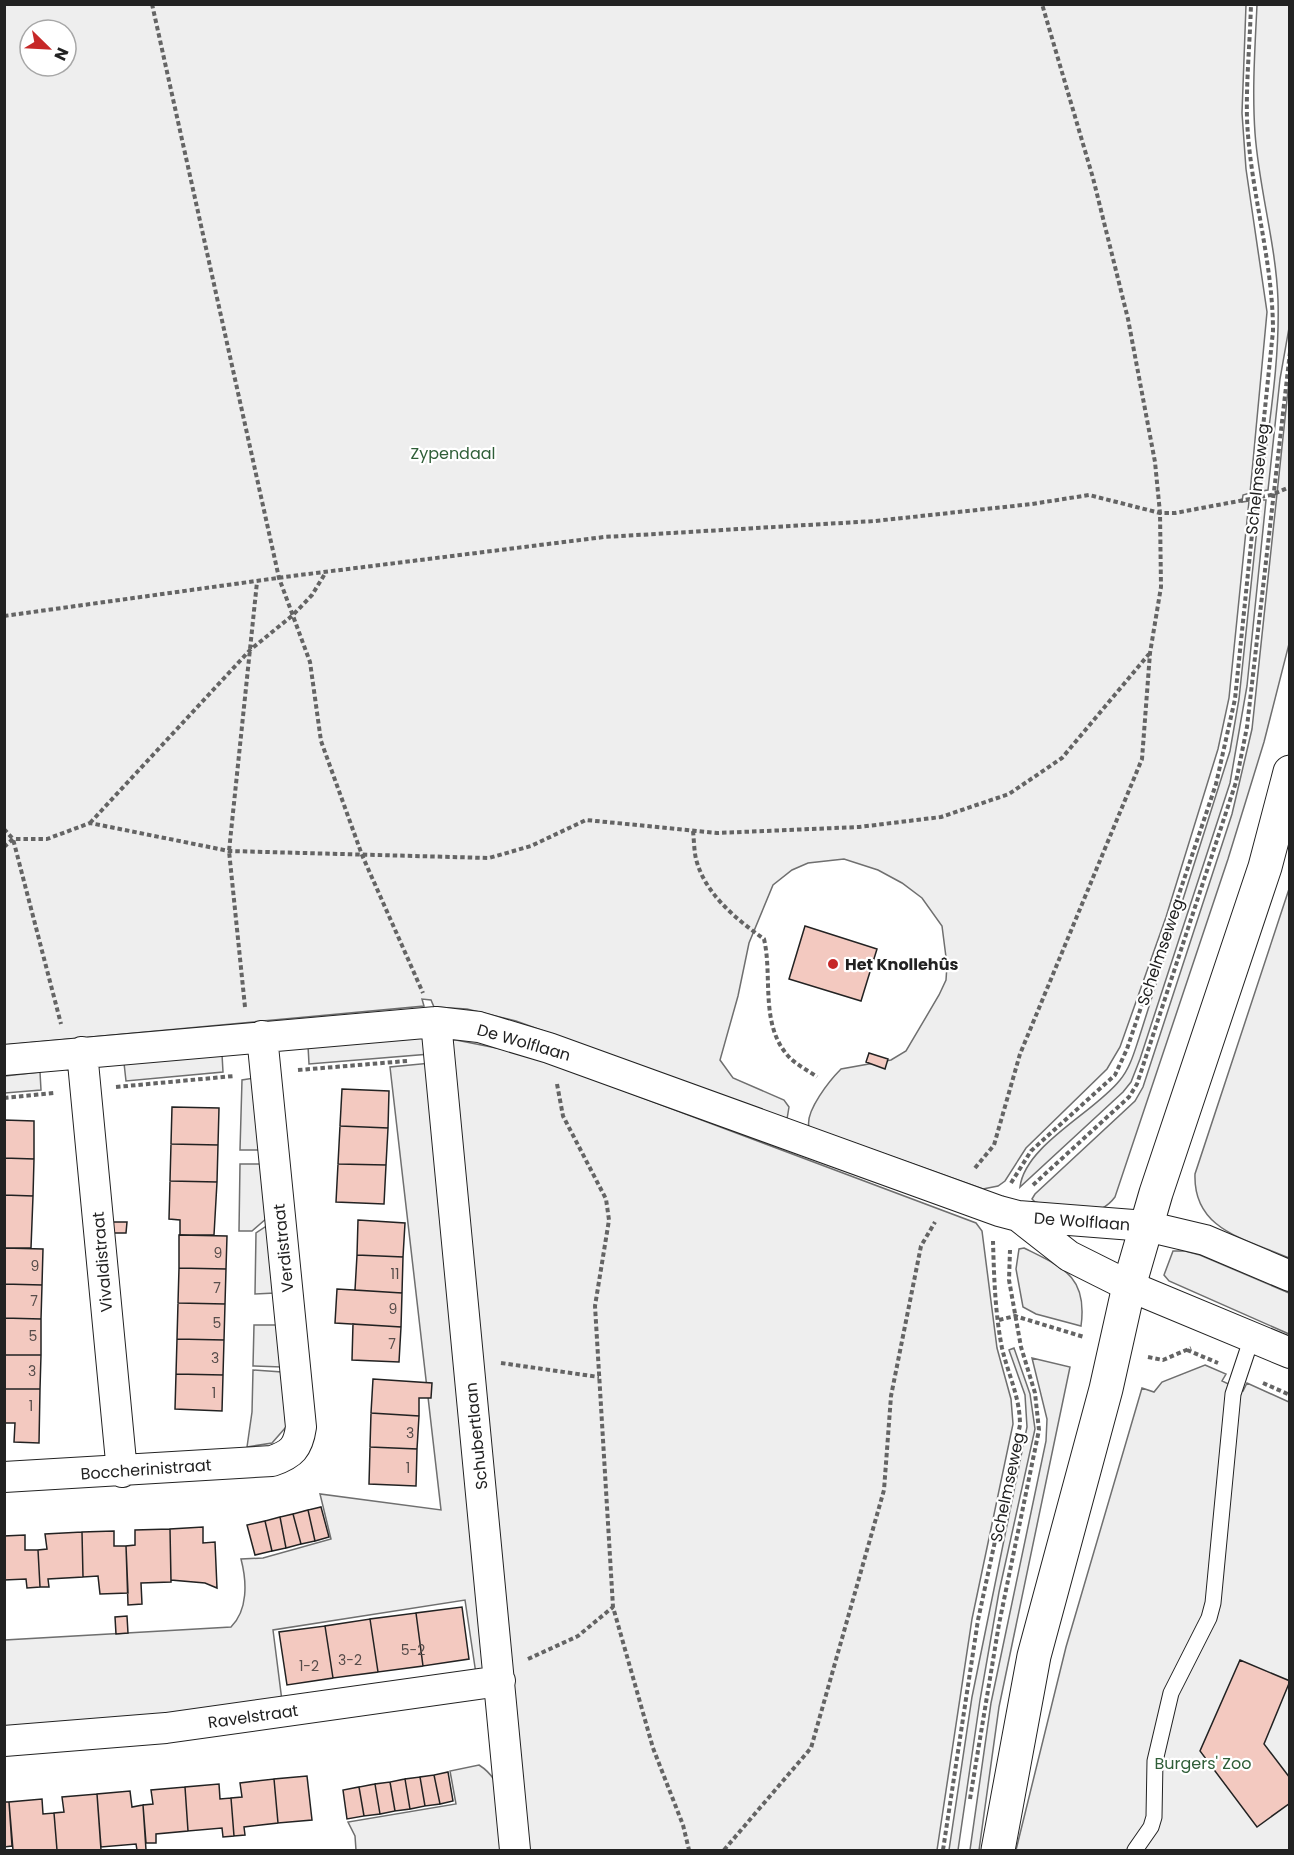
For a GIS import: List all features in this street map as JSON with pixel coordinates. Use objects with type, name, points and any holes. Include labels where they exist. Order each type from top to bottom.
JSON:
[{"type":"main road","points":[[998,1851],[1034,1656],[1106,1389],[1129,1286],[1146,1226],[1266,867],[1290,772]]},
{"type":"street","name":"De Wolflaan","points":[[4,1060],[436,1022],[479,1027],[549,1048],[1009,1214],[1146,1226],[1205,1240],[1290,1276]]},
{"type":"street","name":"Schubertlaan","points":[[436,1022],[515,1851]]},
{"type":"street","name":"Verdistraat","points":[[255,1037],[266,1073],[301,1427],[298,1443],[288,1456]]},
{"type":"street","name":"Vivaldistraat","points":[[74,1053],[86,1089],[122,1472]]},
{"type":"street","name":"De Wolflaan","points":[[1009,1214],[1069,1256],[1247,1349],[1290,1353]]},
{"type":"street","name":"Boccherinistraat","points":[[4,1477],[122,1472],[272,1461],[288,1456]]},
{"type":"street","name":"Ravelstraat","points":[[4,1742],[166,1728],[499,1673]]},
{"type":"lane","points":[[1135,1851],[1151,1827],[1154,1818],[1155,1761],[1171,1693],[1209,1618],[1213,1603],[1233,1394],[1247,1349]]},
{"type":"path","points":[[153,4],[279,578],[310,662],[321,741],[362,855],[436,1022]]},
{"type":"path","points":[[1042,4],[1092,178],[1128,319],[1155,462],[1160,513]]},
{"type":"path","name":"Schelmseweg","points":[[969,1809],[999,1624],[1039,1430],[1035,1393],[1015,1316],[1009,1280],[1009,1214],[1004,1194],[1031,1152],[1115,1075],[1127,1049],[1225,750],[1235,699],[1273,313],[1270,270],[1261,230],[1247,118],[1251,4]]},
{"type":"path","name":"Schelmseweg","points":[[943,1851],[978,1620],[1020,1425],[1018,1398],[1002,1347],[994,1290],[993,1234],[1026,1192],[1129,1097],[1137,1084],[1236,782],[1247,727],[1271,495],[1290,352]]},
{"type":"path","points":[[4,616],[604,537],[875,521],[1032,504],[1089,495],[1160,513],[1175,513],[1271,495],[1290,487]]},
{"type":"path","points":[[4,847],[13,839],[47,839],[90,823],[250,650],[293,615],[312,595],[326,572]]},
{"type":"path","points":[[255,1037],[229,851],[257,582]]},
{"type":"path","points":[[90,823],[229,851],[489,858],[531,846],[586,820],[717,833],[859,827],[941,817],[1010,794],[1062,758],[1150,653]]},
{"type":"path","points":[[4,829],[13,839],[60,1013],[74,1053]]},
{"type":"path","points":[[693,831],[696,860],[709,885],[727,911],[764,939],[770,1014],[777,1036],[790,1058],[818,1077]]},
{"type":"path","points":[[549,1048],[563,1116],[606,1199],[609,1220],[595,1306],[613,1607],[653,1748],[683,1825],[689,1851]]},
{"type":"path","points":[[4,1098],[439,1058]]},
{"type":"path","points":[[999,1320],[1015,1316],[1164,1360],[1193,1347],[1247,1349]]},
{"type":"path","points":[[468,1358],[599,1377]]},
{"type":"path","points":[[499,1673],[578,1636],[613,1607]]},
{"type":"green space","name":"Zypendaal","points":[[4,5],[1246,5],[1242,113],[1246,169],[1267,312],[1250,493],[1243,495],[1242,502],[1249,501],[1229,698],[1218,749],[1166,917],[1120,1047],[1107,1069],[1026,1148],[1005,1181],[998,1186],[983,1189],[809,1127],[814,1105],[841,1069],[891,1060],[906,1051],[946,980],[947,965],[942,926],[922,898],[902,883],[878,870],[844,859],[808,863],[792,870],[773,885],[749,943],[738,996],[720,1060],[733,1078],[784,1100],[789,1107],[787,1119],[516,1021],[467,1009],[434,1007],[431,1000],[422,999],[424,1006],[5,1045]]},
{"type":"green space","points":[[1257,5],[1290,5],[1289,328],[1280,379],[1268,490],[1261,491],[1275,372],[1278,300],[1277,279],[1255,133]]},
{"type":"green space","points":[[1289,381],[1289,644],[1264,742],[1228,859],[1115,1197],[1098,1210],[1088,1212],[1067,1211],[1035,1202],[1032,1199],[1035,1194],[1135,1101],[1143,1087],[1232,814],[1252,729]]},
{"type":"green space","points":[[1260,500],[1266,500],[1247,686],[1230,783],[1140,1059],[1131,1082],[1123,1092],[1020,1187],[1025,1172],[1034,1157],[1062,1130],[1109,1092],[1120,1080],[1133,1055],[1230,751],[1239,699]]},
{"type":"green space","points":[[1289,889],[1289,1258],[1240,1238],[1213,1221],[1203,1208],[1197,1193],[1195,1174]]},
{"type":"green space","points":[[426,1037],[430,1054],[309,1064],[308,1046]]},
{"type":"green space","points":[[446,1038],[526,1054],[976,1223],[982,1231],[997,1348],[1011,1399],[1013,1424],[972,1619],[937,1850],[526,1850]]},
{"type":"green space","points":[[222,1054],[223,1072],[126,1081],[124,1063]]},
{"type":"green space","points":[[431,1063],[490,1668],[476,1674],[465,1600],[273,1630],[282,1701],[167,1714],[5,1727],[5,1640],[231,1627],[241,1612],[245,1595],[241,1559],[263,1558],[331,1539],[320,1494],[441,1510],[390,1067]]},
{"type":"green space","points":[[40,1072],[41,1090],[5,1093],[5,1076]]},
{"type":"green space","points":[[254,1078],[261,1150],[240,1150],[242,1080]]},
{"type":"green space","points":[[240,1164],[262,1164],[267,1218],[252,1231],[239,1231]]},
{"type":"green space","points":[[268,1225],[275,1293],[255,1294],[256,1233]]},
{"type":"green space","points":[[1024,1248],[1061,1268],[1076,1284],[1082,1309],[1081,1326],[1036,1314],[1023,1307],[1016,1269],[1019,1249]]},
{"type":"green space","points":[[1173,1251],[1200,1255],[1289,1293],[1289,1334],[1169,1281],[1164,1275]]},
{"type":"green space","points":[[254,1325],[278,1325],[282,1367],[253,1366]]},
{"type":"green space","points":[[1014,1348],[1030,1394],[1035,1429],[999,1592],[980,1700],[958,1850],[949,1850],[972,1697],[1027,1427],[1025,1395],[1009,1350]]},
{"type":"green space","points":[[1032,1358],[1070,1367],[999,1707],[979,1850],[970,1850],[991,1703],[1046,1441],[1047,1419]]},
{"type":"green space","name":"Burgers' Zoo","points":[[1205,1365],[1226,1374],[1222,1381],[1243,1391],[1247,1383],[1289,1402],[1289,1850],[1016,1850],[1066,1647],[1142,1388],[1154,1392],[1162,1382]]},
{"type":"green space","points":[[253,1370],[282,1372],[286,1427],[272,1443],[247,1447],[252,1412]]},
{"type":"green space","points":[[479,1765],[489,1773],[500,1792],[503,1803],[506,1850],[356,1850],[355,1836],[348,1822],[456,1804],[450,1771]]},
{"type":"building","name":"Het Knollehûs","points":[[805,926],[877,949],[861,1001],[789,979]]},
{"type":"building","points":[[869,1053],[888,1059],[885,1069],[866,1062]]},
{"type":"building","points":[[342,1089],[389,1091],[388,1128],[340,1126]]},
{"type":"building","points":[[172,1107],[219,1108],[218,1145],[171,1144]]},
{"type":"building","points":[[4,1120],[34,1121],[34,1159],[4,1158]]},
{"type":"building","points":[[340,1126],[388,1128],[386,1165],[338,1164]]},
{"type":"building","points":[[171,1144],[218,1145],[217,1182],[170,1181]]},
{"type":"building","points":[[4,1158],[34,1159],[33,1196],[4,1195]]},
{"type":"building","points":[[338,1164],[386,1165],[384,1204],[336,1202]]},
{"type":"building","points":[[170,1181],[217,1182],[214,1235],[180,1235],[180,1220],[169,1219]]},
{"type":"building","points":[[4,1195],[33,1196],[31,1248],[4,1248]]},
{"type":"building","points":[[358,1220],[405,1223],[403,1257],[357,1255]]},
{"type":"building","points":[[111,1222],[127,1222],[126,1233],[111,1233]]},
{"type":"building","points":[[179,1235],[227,1236],[226,1269],[179,1268]]},
{"type":"building","points":[[4,1248],[43,1249],[42,1285],[4,1284]]},
{"type":"building","points":[[357,1255],[403,1257],[402,1293],[355,1290]]},
{"type":"building","points":[[179,1268],[226,1269],[225,1304],[178,1303]]},
{"type":"building","points":[[4,1284],[42,1285],[41,1319],[4,1318]]},
{"type":"building","points":[[337,1289],[402,1293],[401,1327],[335,1323]]},
{"type":"building","points":[[178,1303],[225,1304],[224,1340],[177,1339]]},
{"type":"building","points":[[4,1318],[41,1319],[41,1355],[4,1355]]},
{"type":"building","points":[[353,1324],[401,1327],[399,1362],[352,1360]]},
{"type":"building","points":[[177,1339],[224,1340],[223,1375],[176,1374]]},
{"type":"building","points":[[4,1355],[41,1355],[40,1389],[4,1389]]},
{"type":"building","points":[[176,1374],[223,1375],[222,1411],[175,1409]]},
{"type":"building","points":[[373,1379],[432,1383],[431,1398],[419,1398],[419,1416],[371,1413]]},
{"type":"building","points":[[4,1389],[40,1389],[39,1443],[14,1442],[15,1423],[4,1423]]},
{"type":"building","points":[[371,1413],[419,1416],[417,1449],[370,1447]]},
{"type":"building","points":[[370,1447],[417,1449],[416,1486],[369,1484]]},
{"type":"building","points":[[321,1507],[329,1537],[315,1541],[308,1510]]},
{"type":"building","points":[[308,1510],[315,1541],[301,1544],[293,1514]]},
{"type":"building","points":[[293,1514],[301,1544],[286,1548],[280,1517]]},
{"type":"building","points":[[280,1517],[286,1548],[272,1551],[265,1521]]},
{"type":"building","points":[[265,1521],[272,1551],[255,1555],[247,1525]]},
{"type":"building","points":[[203,1527],[203,1543],[215,1542],[217,1588],[205,1583],[171,1580],[170,1529]]},
{"type":"building","points":[[170,1529],[171,1582],[141,1583],[142,1604],[128,1605],[126,1546],[135,1545],[135,1530]]},
{"type":"building","points":[[114,1531],[114,1546],[126,1546],[128,1593],[100,1594],[98,1576],[83,1577],[82,1532]]},
{"type":"building","points":[[82,1532],[83,1577],[48,1579],[49,1587],[40,1587],[38,1550],[47,1549],[45,1534]]},
{"type":"building","points":[[25,1535],[25,1550],[38,1550],[40,1587],[27,1588],[26,1579],[4,1580],[4,1536]]},
{"type":"building","points":[[462,1607],[469,1659],[423,1666],[416,1613]]},
{"type":"building","points":[[416,1613],[423,1666],[378,1672],[370,1619]]},
{"type":"building","points":[[127,1616],[128,1633],[116,1634],[115,1617]]},
{"type":"building","points":[[370,1619],[378,1672],[333,1678],[325,1626]]},
{"type":"building","points":[[325,1626],[333,1678],[287,1685],[279,1632]]},
{"type":"building","points":[[1240,1660],[1290,1681],[1264,1744],[1290,1778],[1290,1803],[1257,1827],[1200,1751]]},
{"type":"building","points":[[448,1772],[453,1801],[440,1804],[434,1775]]},
{"type":"building","points":[[434,1775],[440,1804],[425,1806],[420,1777]]},
{"type":"building","points":[[307,1776],[312,1820],[278,1823],[274,1779]]},
{"type":"building","points":[[420,1777],[425,1806],[410,1809],[405,1779]]},
{"type":"building","points":[[274,1779],[278,1823],[244,1827],[245,1835],[234,1836],[231,1798],[242,1797],[240,1783]]},
{"type":"building","points":[[405,1779],[410,1809],[395,1811],[390,1782]]},
{"type":"building","points":[[390,1782],[395,1811],[380,1814],[375,1784]]},
{"type":"building","points":[[219,1784],[220,1799],[231,1798],[234,1836],[223,1837],[222,1828],[188,1831],[185,1787]]},
{"type":"building","points":[[375,1784],[380,1814],[364,1816],[359,1787]]},
{"type":"building","points":[[185,1787],[188,1831],[156,1834],[156,1843],[146,1843],[143,1805],[153,1804],[151,1790]]},
{"type":"building","points":[[359,1787],[364,1816],[347,1819],[343,1790]]},
{"type":"building","points":[[130,1791],[132,1807],[143,1805],[146,1850],[137,1850],[136,1844],[101,1847],[97,1794]]},
{"type":"building","points":[[97,1794],[101,1850],[57,1850],[54,1813],[64,1812],[62,1797]]},
{"type":"building","points":[[42,1799],[43,1814],[54,1813],[57,1850],[13,1850],[9,1802]]},
{"type":"building","points":[[4,1802],[9,1802],[12,1846],[4,1847]]},
{"type":"place","name":"Het Knollehûs","points":[[833,964]]}]
